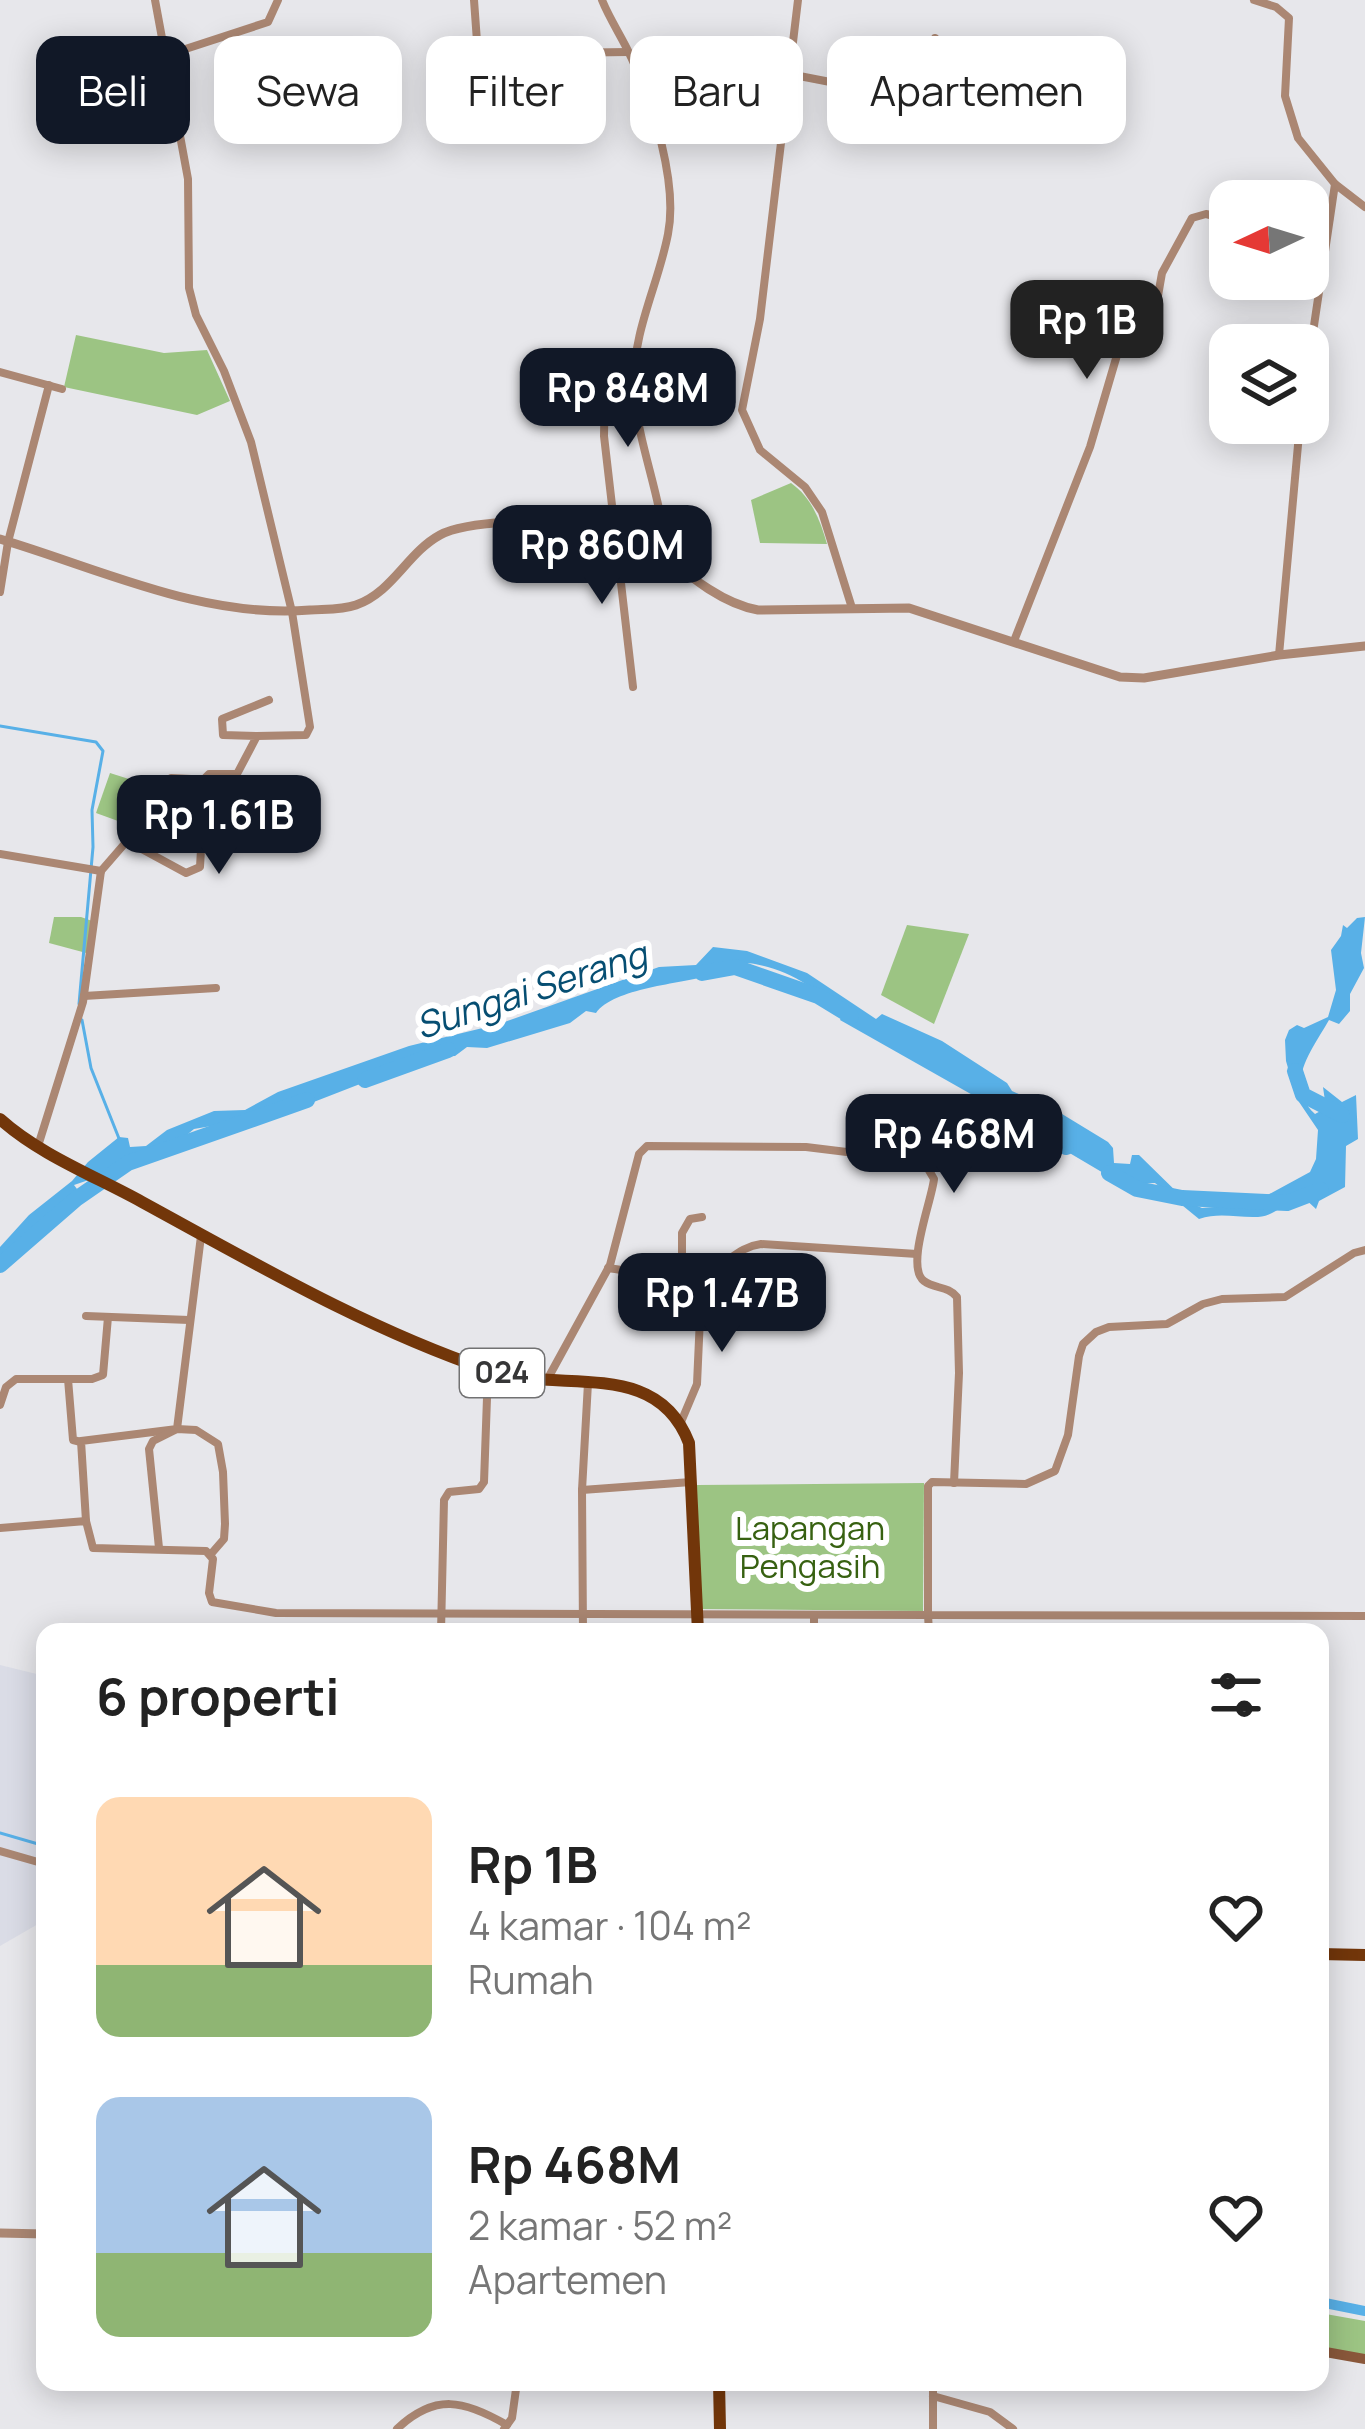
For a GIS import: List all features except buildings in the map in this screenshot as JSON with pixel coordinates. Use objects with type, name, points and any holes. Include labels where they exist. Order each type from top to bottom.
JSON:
[{"type":"main road","name":"024","points":[[0,1118],[42,1149],[392,1332],[488,1370],[646,1391],[666,1403],[681,1422]]},
{"type":"main road","points":[[681,1422],[689,1442],[697,1623]]},
{"type":"main road","points":[[1329,1954],[1365,1955]]},
{"type":"main road","points":[[1329,2353],[1365,2360]]},
{"type":"main road","points":[[718,2391],[720,2429]]},
{"type":"street","points":[[155,0],[162,36]]},
{"type":"street","points":[[190,47],[268,22],[278,0]]},
{"type":"street","points":[[474,0],[479,69],[516,68],[554,53],[629,52]]},
{"type":"street","points":[[602,0],[644,86],[671,211],[663,256],[642,321],[634,386],[637,415],[660,497],[666,556]]},
{"type":"street","points":[[794,36],[798,0]]},
{"type":"street","points":[[1253,0],[1276,7],[1289,18],[1285,96],[1298,138],[1336,184],[1365,207]]},
{"type":"street","points":[[182,144],[188,179],[189,289],[196,316],[224,371],[251,442],[292,611],[310,733],[223,735],[220,728],[227,716],[269,700]]},
{"type":"street","points":[[779,144],[760,319],[742,410],[760,451],[805,487],[822,512],[852,608]]},
{"type":"street","points":[[1329,220],[1336,184]]},
{"type":"street","points":[[1015,641],[1090,447],[1127,321],[1130,315],[1156,307],[1162,273],[1192,218],[1209,215]]},
{"type":"street","points":[[0,372],[62,389]]},
{"type":"street","points":[[605,381],[604,436],[633,687]]},
{"type":"street","points":[[0,592],[4,541],[49,385]]},
{"type":"street","points":[[1279,655],[1298,444]]},
{"type":"street","points":[[4,541],[214,605],[292,611],[357,604],[386,588],[439,536],[453,531],[519,523],[614,522],[638,530],[666,556],[740,607],[909,608],[1120,677],[1144,678],[1365,646]]},
{"type":"street","points":[[127,841],[186,873],[194,872],[203,858],[205,778],[237,774],[257,736]]},
{"type":"street","points":[[42,1149],[84,999],[99,871],[127,841],[162,782],[191,779]]},
{"type":"street","points":[[0,854],[99,871]]},
{"type":"street","points":[[84,999],[216,988]]},
{"type":"street","points":[[546,1381],[608,1268],[640,1154],[647,1146],[806,1147],[912,1160],[927,1167],[934,1179],[917,1254],[920,1278],[957,1297],[955,1483]]},
{"type":"street","points":[[682,1275],[683,1227],[690,1219],[702,1217]]},
{"type":"street","points":[[177,1429],[201,1235]]},
{"type":"street","points":[[608,1268],[702,1273],[753,1245],[917,1254]]},
{"type":"street","points":[[928,1623],[930,1482],[1026,1484],[1055,1471],[1068,1435],[1079,1356],[1083,1344],[1096,1332],[1168,1324],[1222,1299],[1285,1297],[1365,1250]]},
{"type":"street","points":[[681,1422],[698,1384],[702,1273]]},
{"type":"street","points":[[86,1316],[189,1319]]},
{"type":"street","points":[[0,1405],[6,1387],[16,1378],[103,1375],[108,1317]]},
{"type":"street","points":[[442,1623],[445,1500],[449,1492],[479,1489],[484,1482],[488,1370]]},
{"type":"street","points":[[68,1378],[73,1440],[177,1429],[204,1432],[213,1438],[220,1450],[225,1524],[224,1539],[211,1554],[208,1593],[218,1605],[276,1613],[583,1616],[1365,1616]]},
{"type":"street","points":[[583,1623],[582,1490],[588,1383]]},
{"type":"street","points":[[159,1548],[149,1449],[153,1441],[177,1429]]},
{"type":"street","points":[[81,1442],[86,1521],[93,1548],[198,1549],[211,1554]]},
{"type":"street","points":[[582,1490],[692,1482]]},
{"type":"street","points":[[0,1528],[86,1521]]},
{"type":"street","points":[[814,1615],[814,1623]]},
{"type":"street","points":[[0,1851],[36,1861]]},
{"type":"street","points":[[0,2233],[36,2234]]},
{"type":"street","points":[[397,2429],[427,2406],[443,2403],[470,2407],[505,2427],[514,2410],[516,2391]]},
{"type":"street","points":[[933,2391],[933,2429]]},
{"type":"street","points":[[933,2396],[990,2412],[1013,2429]]},
{"type":"shaded area","points":[[0,1665],[36,1674],[36,1925],[0,1946]]},
{"type":"green space","points":[[76,335],[164,353],[207,350],[230,401],[197,415],[64,387]]},
{"type":"green space","points":[[791,483],[814,510],[827,544],[760,543],[751,500]]},
{"type":"green space","points":[[110,773],[132,780],[118,821],[96,813]]},
{"type":"green space","points":[[54,917],[95,922],[90,954],[49,943]]},
{"type":"green space","points":[[907,925],[969,934],[934,1024],[881,995]]},
{"type":"green space","name":"Lapangan Pengasih","points":[[924,1483],[923,1611],[698,1609],[697,1485]]},
{"type":"green space","points":[[1329,2315],[1365,2321],[1365,2357],[1329,2349]]},
{"type":"water","points":[[1365,917],[1364,968],[1350,994],[1350,1011],[1339,1024],[1329,1020],[1301,1079],[1301,1091],[1315,1114],[1326,1108],[1323,1087],[1342,1102],[1356,1095],[1358,1139],[1346,1146],[1345,1187],[1319,1201],[1316,1209],[1302,1196],[1264,1216],[1199,1219],[1155,1183],[1122,1184],[1056,1145],[1045,1128],[992,1106],[840,1020],[834,1007],[803,983],[768,967],[741,963],[711,975],[632,992],[596,1013],[586,1011],[570,1023],[487,1048],[467,1047],[455,1056],[424,1057],[390,1067],[378,1077],[306,1105],[257,1110],[194,1129],[177,1143],[151,1149],[127,1167],[74,1185],[77,1189],[71,1197],[0,1265],[0,1247],[29,1215],[119,1137],[128,1138],[130,1147],[146,1146],[167,1130],[214,1111],[245,1110],[278,1092],[409,1046],[499,1024],[659,967],[696,965],[713,947],[747,951],[807,973],[876,1019],[882,1014],[942,1041],[1007,1083],[1012,1091],[1108,1142],[1114,1163],[1130,1164],[1132,1155],[1139,1155],[1186,1201],[1202,1208],[1251,1204],[1310,1172],[1316,1159],[1318,1130],[1297,1099],[1285,1040],[1297,1025],[1304,1028],[1328,1017],[1336,990],[1331,950],[1343,925],[1347,928]]},
{"type":"waterway","points":[[0,726],[96,742],[103,751],[92,810],[79,1004]]},
{"type":"waterway","name":"Sungai Serang","points":[[702,973],[735,967],[818,996],[851,1016]]},
{"type":"waterway","points":[[82,1020],[91,1068],[120,1141]]},
{"type":"waterway","name":"Sungai Serang","points":[[365,1080],[448,1050]]},
{"type":"waterway","name":"Sungai Serang","points":[[1295,1071],[1303,1095],[1342,1115]]},
{"type":"waterway","name":"Sungai Serang","points":[[986,1098],[1066,1147]]},
{"type":"waterway","name":"Sungai Serang","points":[[0,1265],[76,1199],[128,1163],[307,1100]]},
{"type":"waterway","name":"Sungai Serang","points":[[1109,1173],[1137,1189],[1182,1198],[1287,1203],[1321,1190]]},
{"type":"waterway","points":[[0,1833],[36,1843]]},
{"type":"waterway","points":[[1329,2304],[1365,2311]]}]
